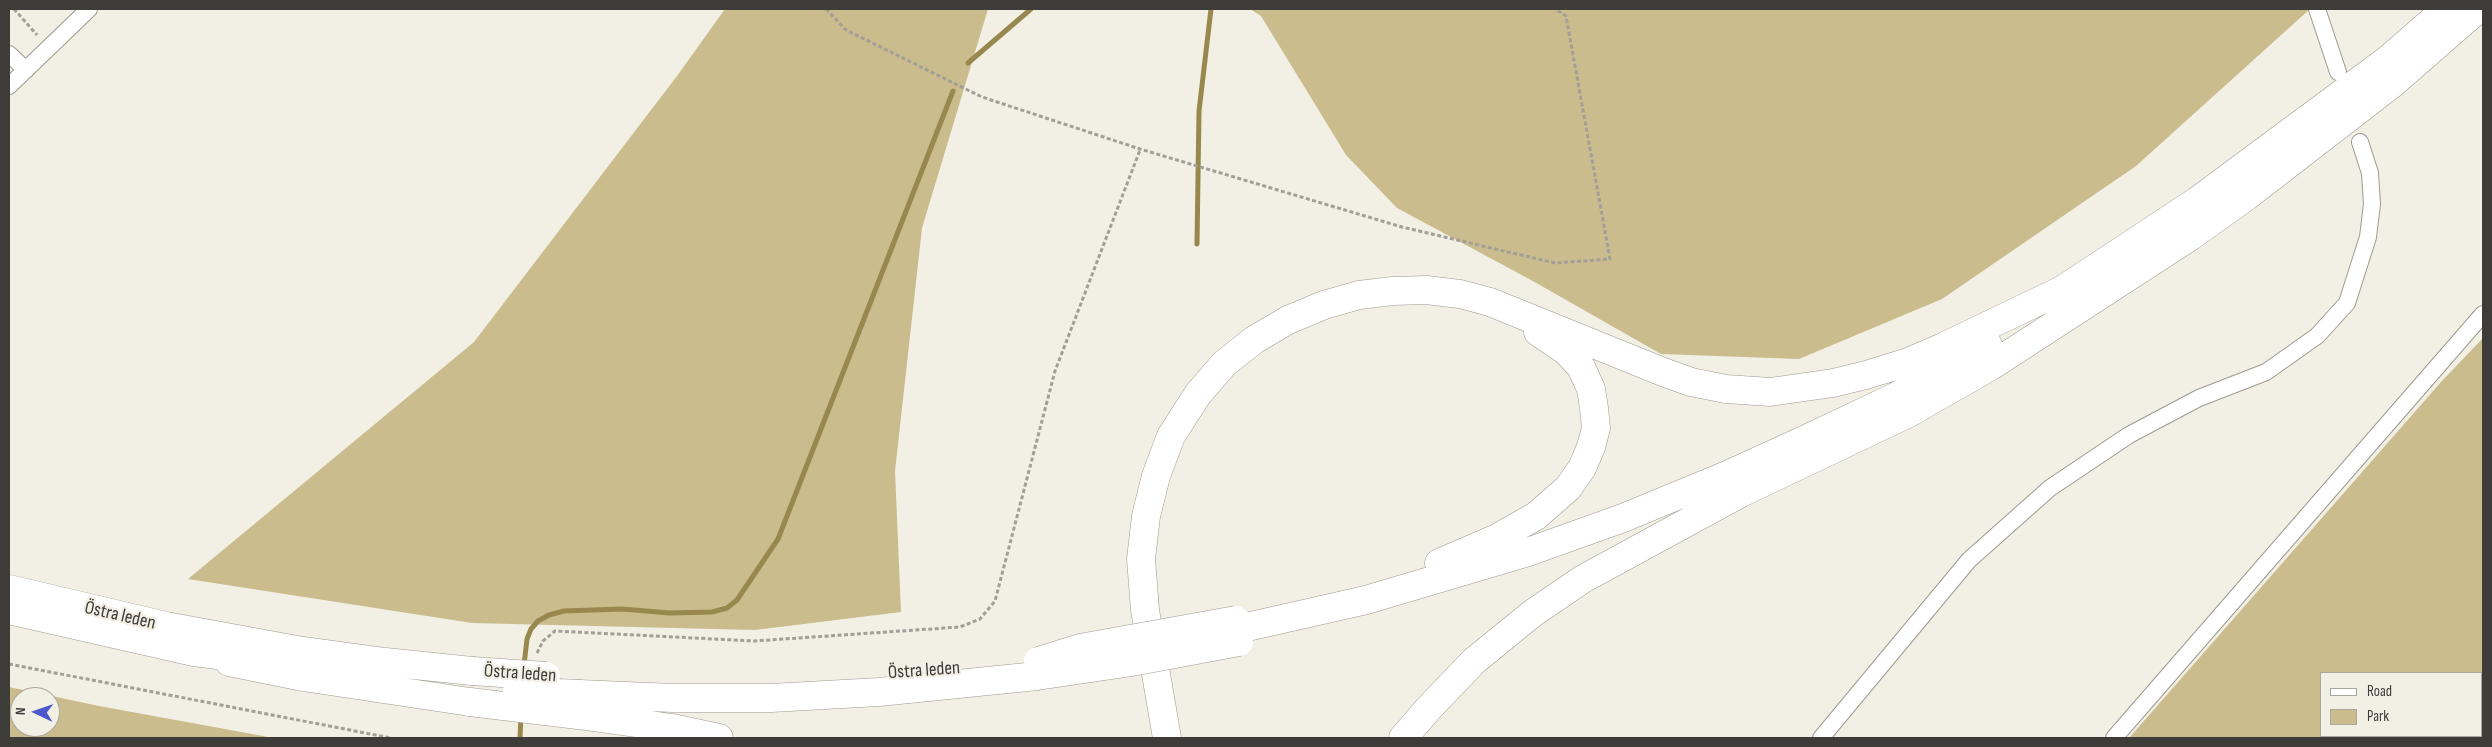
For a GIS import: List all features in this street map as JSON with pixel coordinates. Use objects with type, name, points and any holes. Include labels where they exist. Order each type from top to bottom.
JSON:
[{"type":"highway","points":[[579,696],[771,698],[899,690],[1038,668],[1104,667],[1237,630],[1366,600],[1528,552],[1623,518],[1757,462],[1895,397],[2039,315],[2216,200],[2326,116],[2446,9]]},
{"type":"highway","points":[[1403,738],[1474,661],[1533,613],[1583,579],[1741,493],[1909,412],[1991,366],[2167,252],[2247,196],[2385,89],[2478,9]]},
{"type":"highway","points":[[1167,738],[1145,610],[1141,558],[1146,516],[1156,476],[1171,436],[1198,394],[1224,364],[1254,340],[1288,320],[1324,305],[1359,296],[1393,291],[1426,290],[1460,294],[1490,302],[1691,382],[1726,389],[1770,392],[1833,383],[1908,362],[2002,320],[2062,290],[2197,201],[2390,58]]},
{"type":"highway","points":[[1179,738],[1155,604],[1153,555],[1156,523],[1171,465],[1182,440],[1210,396],[1232,373],[1261,349],[1290,331],[1351,308],[1389,302],[1450,305],[1474,310],[1519,324],[1541,334],[1566,351],[1581,367],[1591,389],[1594,408],[1596,428],[1591,447],[1582,468],[1568,488],[1536,516],[1456,556],[1400,578],[1237,630]]},
{"type":"highway","points":[[1237,630],[1423,598],[1500,574],[1656,519],[1866,425],[2036,336]]},
{"type":"highway","name":"Östra leden","points":[[9,589],[166,626],[297,650],[385,662],[471,687]]},
{"type":"highway","name":"Östra leden","points":[[9,610],[194,652],[348,674],[579,696]]},
{"type":"highway","points":[[579,696],[672,728],[720,738]]},
{"type":"street","points":[[9,86],[89,9]]},
{"type":"street","points":[[2317,9],[2338,72]]},
{"type":"street","points":[[11,57],[26,70]]},
{"type":"street","points":[[1821,738],[1969,560],[2050,488],[2129,435],[2199,398],[2266,372],[2317,336],[2347,303],[2368,237],[2372,204],[2370,173],[2360,142]]},
{"type":"street","points":[[2114,738],[2483,314]]},
{"type":"path","points":[[11,57],[31,45],[37,34],[14,9]]},
{"type":"path","points":[[826,9],[846,30],[982,98],[1140,150],[1402,227],[1555,263],[1610,259],[1566,16],[1555,9]]},
{"type":"path","points":[[538,653],[543,641],[555,631],[754,641],[960,627],[980,619],[995,601],[1055,371],[1140,150]]},
{"type":"path","points":[[9,664],[392,738]]},
{"type":"green space","points":[[725,9],[988,9],[922,228],[895,471],[901,612],[755,630],[472,623],[188,579],[474,342],[677,76]]},
{"type":"green space","points":[[1250,9],[2310,9],[2136,166],[1942,299],[1799,359],[1661,354],[1531,280],[1397,208],[1346,155],[1261,16]]},
{"type":"green space","points":[[2483,338],[2483,738],[2129,738],[2441,382]]},
{"type":"green space","points":[[9,687],[10,737],[60,737],[60,698],[274,738],[9,738]]},
{"type":"waterway","points":[[968,63],[1031,9]]},
{"type":"waterway","points":[[1197,244],[1199,111],[1211,9]]},
{"type":"waterway","points":[[524,665],[527,639],[531,629],[538,621],[549,615],[564,611],[622,609],[670,613],[712,612],[727,608],[737,600],[778,539],[953,91]]},
{"type":"waterway","points":[[520,738],[521,716]]}]
